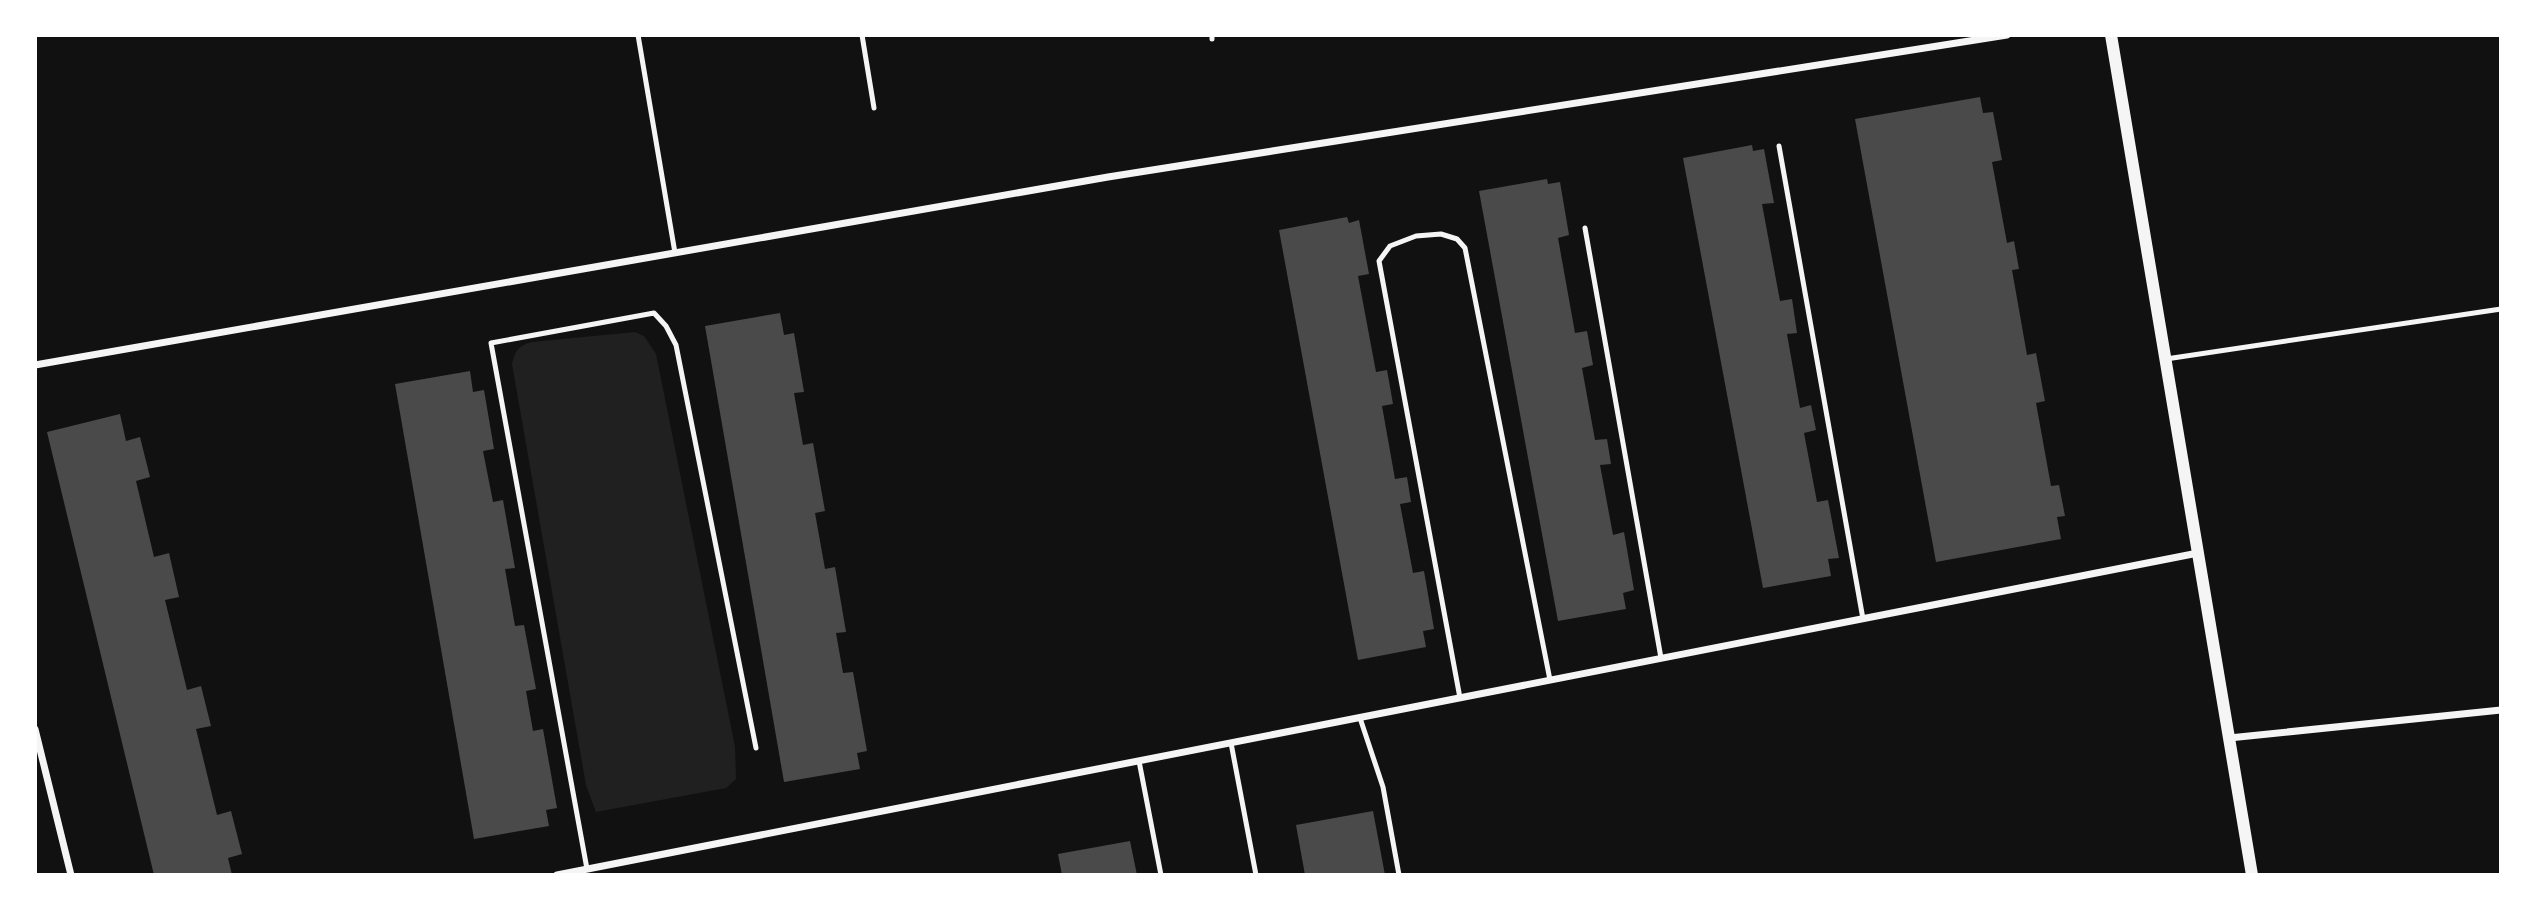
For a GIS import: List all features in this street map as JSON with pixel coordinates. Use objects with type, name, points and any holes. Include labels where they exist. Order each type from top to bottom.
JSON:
[{"type":"street","points":[[35,365],[1108,177],[2007,35]]},
{"type":"street","points":[[2111,35],[2252,875]]},
{"type":"street","points":[[557,875],[2198,554]]},
{"type":"street","points":[[2229,738],[2501,710]]},
{"type":"street","points":[[35,729],[71,875]]},
{"type":"lane","points":[[638,35],[674,253]]},
{"type":"lane","points":[[862,35],[874,108]]},
{"type":"lane","points":[[1779,146],[1863,619]]},
{"type":"lane","points":[[1585,228],[1661,658]]},
{"type":"lane","points":[[1460,698],[1378,261],[1390,246],[1416,236],[1441,234],[1457,239],[1465,248],[1550,680]]},
{"type":"lane","points":[[2166,359],[2501,309]]},
{"type":"lane","points":[[587,869],[491,343],[654,313],[666,326],[676,345],[756,747]]},
{"type":"lane","points":[[1360,718],[1383,787],[1399,875]]},
{"type":"lane","points":[[1231,743],[1256,875]]},
{"type":"lane","points":[[1139,761],[1161,875]]},
{"type":"shaded area","points":[[635,332],[644,336],[656,354],[735,747],[736,779],[726,788],[596,812],[586,785],[512,364],[518,349],[532,342]]},
{"type":"building","points":[[1980,97],[1983,113],[1993,112],[2002,160],[1992,162],[2007,243],[2014,241],[2019,269],[2012,270],[2027,355],[2036,353],[2045,401],[2036,403],[2051,486],[2059,485],[2065,516],[2057,517],[2061,539],[1936,562],[1855,119]]},
{"type":"building","points":[[1752,145],[1753,151],[1764,149],[1774,203],[1762,204],[1780,301],[1792,299],[1797,333],[1787,334],[1800,408],[1811,405],[1816,430],[1804,433],[1817,502],[1828,500],[1839,558],[1828,559],[1831,576],[1763,588],[1683,158]]},
{"type":"building","points":[[1547,179],[1548,184],[1560,182],[1569,235],[1558,238],[1575,333],[1587,331],[1593,365],[1582,368],[1595,440],[1607,439],[1611,464],[1600,465],[1613,535],[1624,532],[1634,590],[1623,593],[1626,609],[1558,621],[1479,191]]},
{"type":"building","points":[[1347,217],[1349,223],[1359,220],[1369,274],[1358,276],[1376,372],[1387,370],[1393,404],[1382,406],[1395,479],[1407,477],[1411,502],[1400,504],[1413,573],[1424,571],[1434,629],[1423,631],[1426,647],[1358,660],[1279,230]]},
{"type":"building","points":[[780,313],[784,335],[794,333],[804,392],[794,393],[803,445],[813,443],[825,511],[815,513],[825,569],[835,567],[846,632],[836,633],[843,673],[853,672],[867,751],[857,753],[860,769],[784,782],[705,326]]},
{"type":"building","points":[[470,371],[473,392],[484,390],[494,449],[483,451],[493,502],[503,500],[515,568],[505,569],[515,626],[524,625],[536,689],[526,691],[533,731],[543,729],[557,808],[546,810],[549,826],[474,839],[395,384]]},
{"type":"building","points":[[120,414],[126,441],[140,437],[150,477],[136,481],[154,557],[169,553],[179,597],[165,600],[187,690],[201,686],[211,726],[196,729],[217,815],[231,811],[242,854],[228,858],[232,875],[154,875],[47,432]]},
{"type":"building","points":[[1373,811],[1385,875],[1305,875],[1296,825]]},
{"type":"building","points":[[1130,841],[1137,875],[1062,875],[1058,854]]}]
